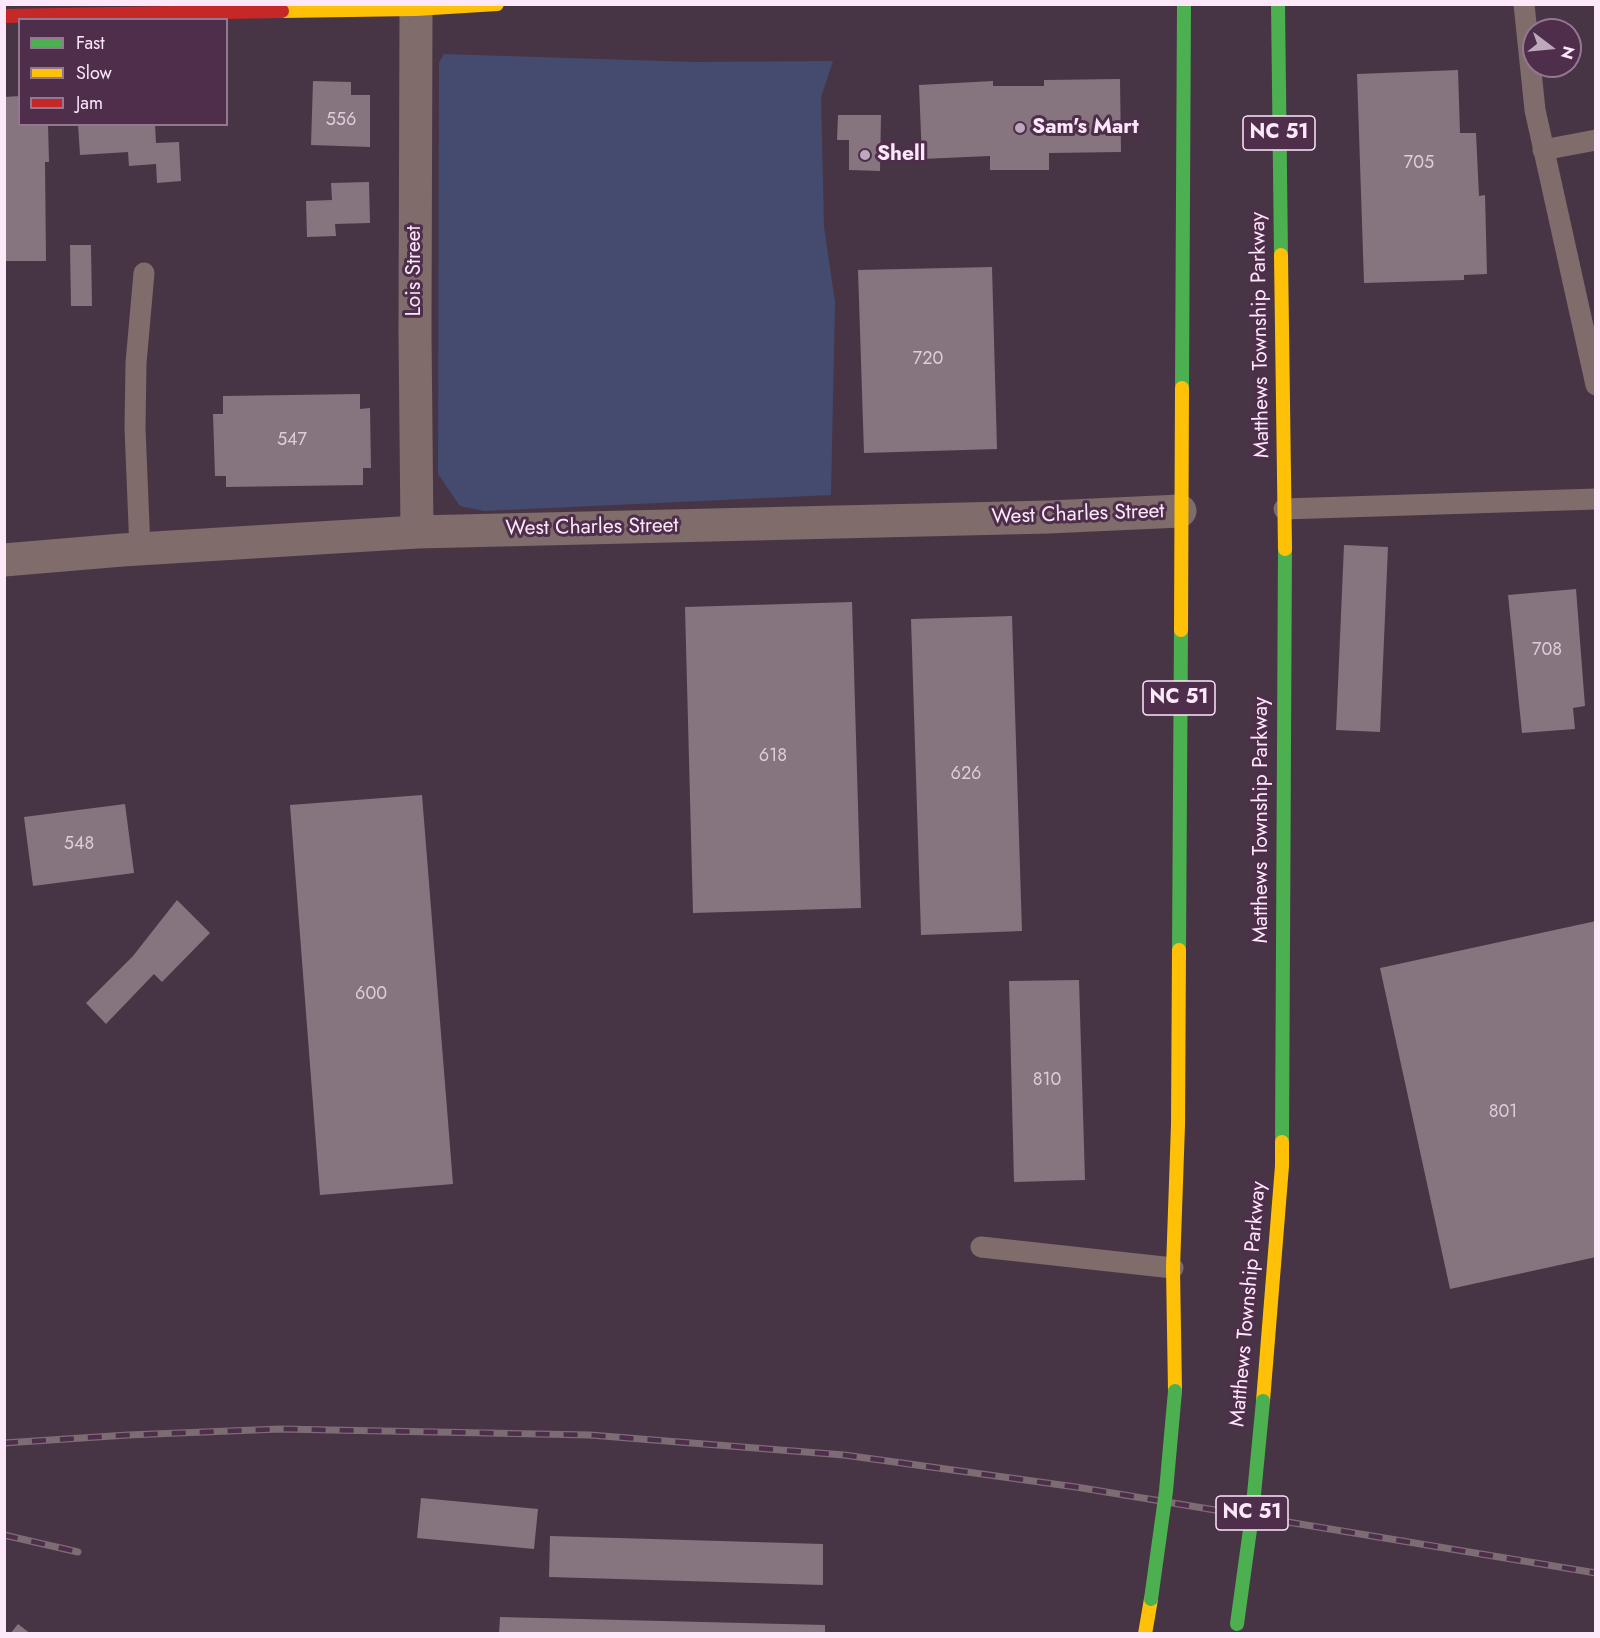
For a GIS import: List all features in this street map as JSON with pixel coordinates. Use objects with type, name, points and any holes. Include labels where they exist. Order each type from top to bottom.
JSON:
[{"type":"main road","points":[[16,12],[497,4]]},
{"type":"main road","name":"NC 51","points":[[1144,1634],[1166,1491],[1175,1390],[1173,1268],[1178,1114],[1184,4]]},
{"type":"main road","name":"Matthews Township Parkway","points":[[1236,1629],[1252,1515],[1282,1166],[1284,508],[1278,4]]},
{"type":"street","name":"Lois Street","points":[[416,6],[417,532]]},
{"type":"street","name":"West Charles Street","points":[[4,560],[417,532],[1180,512]]},
{"type":"lane","points":[[1524,4],[1535,110],[1596,385]]},
{"type":"lane","points":[[1543,150],[1596,140]]},
{"type":"lane","points":[[140,550],[135,429],[136,363],[144,273]]},
{"type":"lane","points":[[1284,508],[1596,499]]},
{"type":"lane","points":[[981,1248],[1173,1268]]},
{"type":"shaded area","points":[[444,54],[694,62],[833,61],[821,97],[824,227],[835,302],[831,495],[484,511],[460,506],[438,474],[439,63]]},
{"type":"building","points":[[1458,70],[1460,133],[1476,133],[1479,196],[1485,195],[1487,274],[1464,275],[1464,280],[1364,283],[1357,74]]},
{"type":"building","points":[[1120,79],[1121,152],[1049,153],[1049,170],[990,170],[990,156],[922,159],[919,85],[993,81],[993,86],[1044,86],[1044,80]]},
{"type":"building","points":[[313,81],[351,82],[351,95],[370,95],[370,147],[311,145]]},
{"type":"building","points":[[18,96],[18,126],[48,126],[49,162],[45,162],[46,261],[4,261],[4,97]]},
{"type":"building","name":"Shell","points":[[838,115],[881,115],[880,171],[849,170],[849,140],[837,140]]},
{"type":"building","points":[[78,126],[155,126],[156,143],[179,142],[181,181],[157,183],[156,164],[129,166],[128,152],[80,155]]},
{"type":"building","points":[[369,182],[370,223],[335,224],[336,236],[307,237],[306,201],[332,200],[331,183]]},
{"type":"building","points":[[70,245],[91,245],[92,306],[71,306]]},
{"type":"building","points":[[992,267],[997,449],[864,453],[858,270]]},
{"type":"building","points":[[360,394],[360,409],[370,408],[371,468],[363,468],[363,485],[226,487],[226,476],[215,476],[213,414],[223,414],[223,396]]},
{"type":"building","points":[[1344,545],[1388,547],[1380,732],[1336,730]]},
{"type":"building","points":[[1576,589],[1585,706],[1573,708],[1575,729],[1522,733],[1508,595]]},
{"type":"building","points":[[852,602],[861,908],[693,913],[685,607]]},
{"type":"building","points":[[1012,616],[1022,931],[921,935],[911,619]]},
{"type":"building","points":[[422,795],[453,1184],[320,1195],[290,805]]},
{"type":"building","points":[[125,804],[134,873],[33,886],[24,817]]},
{"type":"building","points":[[177,900],[210,933],[162,982],[154,974],[106,1024],[86,1003],[133,956]]},
{"type":"building","points":[[1596,921],[1596,1257],[1450,1289],[1380,968]]},
{"type":"building","points":[[1079,980],[1085,1180],[1014,1182],[1009,981]]},
{"type":"building","points":[[421,1498],[538,1509],[534,1549],[417,1538]]},
{"type":"building","points":[[550,1536],[823,1544],[823,1585],[549,1577]]},
{"type":"building","points":[[500,1617],[825,1625],[825,1634],[499,1634]]},
{"type":"building","points":[[18,1624],[31,1634],[10,1634]]},
{"type":"railway","points":[[4,1443],[280,1429],[590,1435],[844,1455],[1076,1487],[1596,1573]]},
{"type":"railway","points":[[4,1535],[78,1552]]},
{"type":"traffic: fast","points":[[1182,388],[1184,4]]},
{"type":"traffic: fast","points":[[1278,4],[1281,255]]},
{"type":"traffic: fast","points":[[1282,1142],[1285,549]]},
{"type":"traffic: fast","points":[[1179,950],[1181,630]]},
{"type":"traffic: fast","points":[[1151,1599],[1166,1491],[1175,1391]]},
{"type":"traffic: fast","points":[[1237,1624],[1252,1515],[1263,1401]]},
{"type":"traffic: slow","points":[[282,11],[416,9],[497,4]]},
{"type":"traffic: slow","points":[[1281,255],[1285,549]]},
{"type":"traffic: slow","points":[[1181,630],[1182,388]]},
{"type":"traffic: slow","points":[[1175,1391],[1173,1268],[1178,1125],[1179,950]]},
{"type":"traffic: slow","points":[[1263,1401],[1282,1142]]},
{"type":"traffic: slow","points":[[1145,1634],[1151,1599]]},
{"type":"traffic: jam","points":[[4,16],[282,11]]},
{"type":"place","name":"Sam's Mart","points":[[1020,128]]},
{"type":"place","name":"Shell","points":[[865,155]]}]
